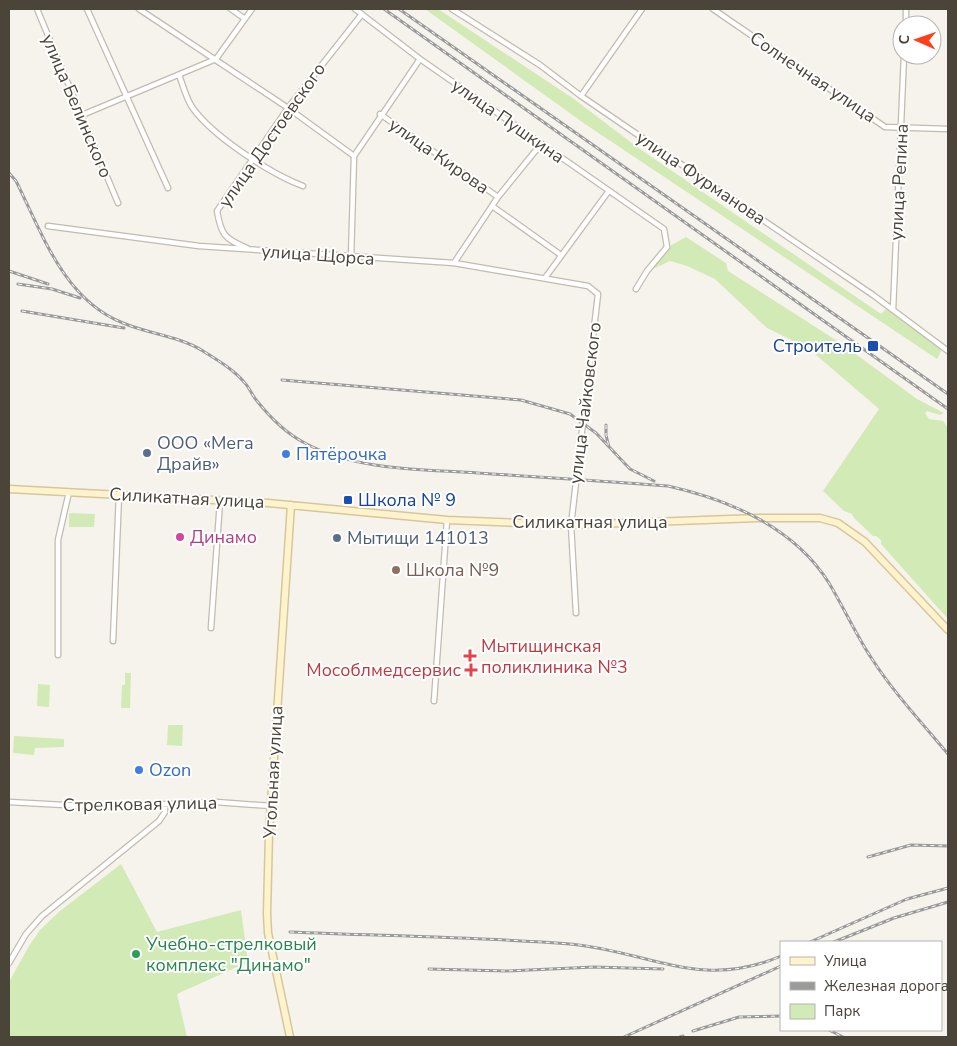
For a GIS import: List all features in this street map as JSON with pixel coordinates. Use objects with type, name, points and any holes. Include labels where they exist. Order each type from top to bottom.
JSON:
[{"type":"street","name":"улица Белинского","points":[[37,9],[118,202]]},
{"type":"street","points":[[87,9],[168,188]]},
{"type":"street","points":[[139,9],[288,108],[354,156]]},
{"type":"street","points":[[231,9],[245,19]]},
{"type":"street","points":[[82,115],[216,59],[252,9]]},
{"type":"street","name":"улица Пушкина","points":[[355,9],[420,60],[664,229],[667,247],[647,270],[636,289]]},
{"type":"street","name":"улица Фурманова","points":[[452,9],[540,65],[581,96],[893,310],[948,351]]},
{"type":"street","points":[[581,96],[642,9]]},
{"type":"street","name":"Солнечная улица","points":[[714,9],[885,127],[948,129]]},
{"type":"street","name":"улица Достоевского","points":[[253,250],[232,242],[221,231],[217,211],[288,108],[362,14]]},
{"type":"street","points":[[351,258],[354,156],[380,114],[420,60]]},
{"type":"street","name":"улица Репина","points":[[893,310],[904,65]]},
{"type":"street","points":[[179,75],[191,106],[219,136],[280,177],[303,186]]},
{"type":"street","name":"улица Кирова","points":[[380,114],[498,197]]},
{"type":"street","points":[[454,263],[498,197],[541,144]]},
{"type":"street","points":[[545,278],[608,192]]},
{"type":"street","points":[[492,206],[561,255]]},
{"type":"street","name":"улица Щорса","points":[[48,226],[199,246],[351,258],[454,263],[588,286]]},
{"type":"street","name":"улица Чайковского","points":[[571,525],[598,294],[588,286]]},
{"type":"street","name":"Силикатная улица","points":[[9,489],[291,504],[447,520],[571,525],[757,518],[830,519],[846,527],[865,542],[948,630]]},
{"type":"street","points":[[58,655],[58,540],[69,492]]},
{"type":"street","points":[[112,641],[119,494]]},
{"type":"street","points":[[211,628],[220,501]]},
{"type":"street","name":"Угольная улица","points":[[290,1037],[266,918],[271,806],[291,504]]},
{"type":"street","points":[[434,701],[447,520]]},
{"type":"street","points":[[571,525],[576,613]]},
{"type":"street","name":"Стрелковая улица","points":[[9,802],[101,807],[216,802],[271,806]]},
{"type":"street","points":[[9,962],[26,934],[42,916],[159,821],[165,812],[165,805]]},
{"type":"green space","points":[[425,9],[438,9],[574,99],[637,147],[881,314],[886,309],[940,348],[941,351],[937,359],[585,124]]},
{"type":"green space","name":"Строитель","points":[[686,237],[726,263],[728,271],[842,344],[917,399],[944,413],[940,415],[927,411],[925,413],[929,419],[943,421],[948,428],[948,619],[881,544],[881,540],[873,536],[852,514],[844,511],[823,491],[879,409],[808,348],[767,328],[715,279],[687,266],[670,261],[653,269],[652,266],[668,247]]},
{"type":"green space","points":[[69,513],[95,514],[94,527],[69,527]]},
{"type":"green space","points":[[125,673],[131,673],[130,708],[121,708],[122,685],[125,685]]},
{"type":"green space","points":[[38,684],[50,685],[49,707],[37,706]]},
{"type":"green space","points":[[168,725],[183,725],[182,746],[167,745]]},
{"type":"green space","points":[[14,736],[64,739],[64,747],[35,748],[34,755],[13,753]]},
{"type":"green space","name":"Учебно-стрелковый комплекс \"Динамо\"","points":[[121,864],[157,932],[241,910],[248,962],[177,994],[187,1037],[9,1037],[9,982],[29,946],[40,930],[60,911]]},
{"type":"railway","points":[[384,9],[948,409]]},
{"type":"railway","points":[[399,9],[948,394]]},
{"type":"railway","points":[[9,173],[16,181],[57,263],[70,282],[85,298],[103,312],[123,323],[174,338],[194,346],[214,358],[240,377],[255,399],[272,418],[303,442],[344,459],[388,467],[668,486],[714,499],[737,508],[779,531],[815,563],[829,583],[861,641],[881,672],[908,708],[948,754]]},
{"type":"railway","points":[[9,271],[48,284]]},
{"type":"railway","points":[[18,284],[52,289],[80,298]]},
{"type":"railway","points":[[22,311],[124,328]]},
{"type":"railway","points":[[282,380],[521,400],[570,414],[596,433],[630,469],[654,481]]},
{"type":"railway","points":[[606,425],[609,447]]},
{"type":"railway","points":[[868,857],[911,845],[948,846]]},
{"type":"railway","points":[[812,941],[907,899],[948,888]]},
{"type":"railway","points":[[836,941],[894,918],[948,902]]},
{"type":"railway","points":[[290,932],[570,944],[598,948],[675,966],[700,969],[725,970],[752,966],[780,956]]},
{"type":"railway","points":[[624,1037],[780,966]]},
{"type":"railway","points":[[429,969],[506,971],[594,967],[663,969]]},
{"type":"railway","points":[[693,1031],[739,1017],[780,1016]]},
{"type":"railway","points":[[831,1031],[843,1037]]},
{"type":"place","name":"Строитель","points":[[873,346]]},
{"type":"place","name":"ООО «Мега Драйв»","points":[[147,453]]},
{"type":"place","name":"Пятёрочка","points":[[286,454]]},
{"type":"place","name":"Школа № 9","points":[[348,500]]},
{"type":"place","name":"Динамо","points":[[180,537]]},
{"type":"place","name":"Мытищи 141013","points":[[337,538]]},
{"type":"place","name":"Школа №9","points":[[396,570]]},
{"type":"place","name":"Мытищинская поликлиника №3","points":[[470,656]]},
{"type":"place","name":"Мособлмедсервис","points":[[471,670]]},
{"type":"place","name":"Ozon","points":[[139,770]]},
{"type":"place","name":"Учебно-стрелковый комплекс \"Динамо\"","points":[[136,954]]}]
